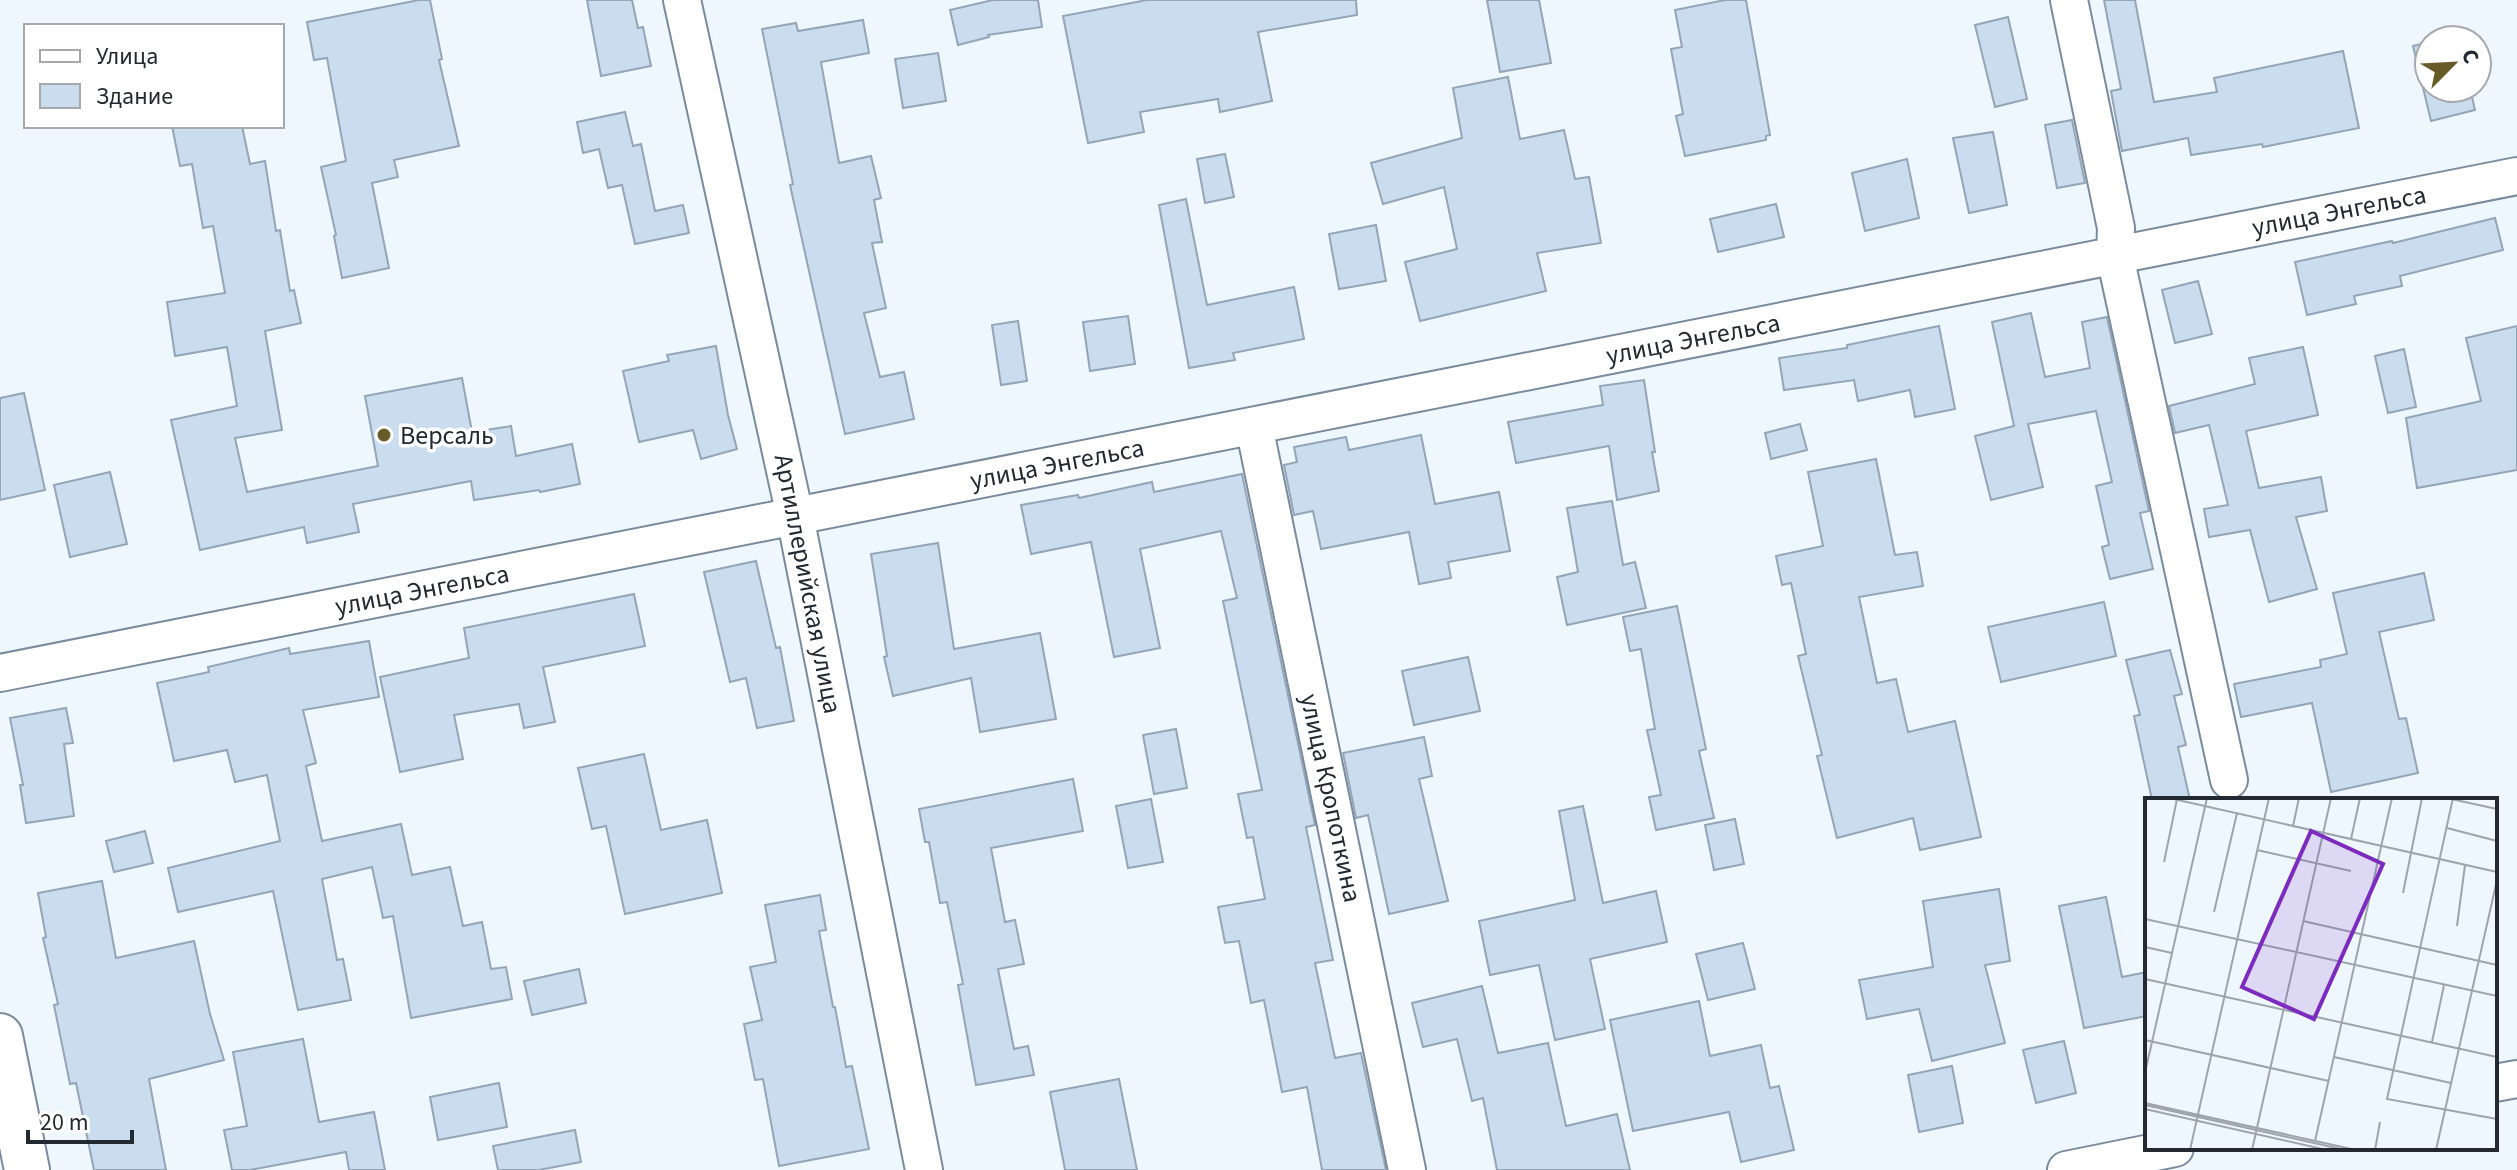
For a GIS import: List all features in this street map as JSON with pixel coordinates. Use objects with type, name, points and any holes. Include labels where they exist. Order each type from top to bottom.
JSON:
[{"type":"main road","points":[[0,1036],[27,1170]]},
{"type":"street","name":"Артиллерийская улица","points":[[682,0],[795,516],[924,1170]]},
{"type":"street","points":[[2069,0],[2116,228],[2115,256],[2229,780]]},
{"type":"street","name":"улица Энгельса","points":[[0,673],[2517,176]]},
{"type":"street","name":"улица Кропоткина","points":[[1254,426],[1407,1170]]},
{"type":"street","points":[[2497,1083],[2517,1079]]},
{"type":"street","points":[[2066,1170],[2165,1150]]},
{"type":"building","points":[[430,0],[442,59],[439,60],[459,146],[394,160],[398,177],[372,183],[389,268],[342,278],[321,167],[346,161],[327,58],[314,60],[307,22]]},
{"type":"building","points":[[587,0],[632,0],[638,28],[643,27],[651,66],[601,76]]},
{"type":"building","points":[[993,0],[1038,0],[1042,27],[988,35],[958,45],[950,10]]},
{"type":"building","points":[[1147,0],[1356,0],[1357,15],[1258,32],[1272,101],[1220,112],[1218,99],[1140,112],[1144,132],[1088,143],[1063,16]]},
{"type":"building","points":[[1487,0],[1539,0],[1551,63],[1500,72]]},
{"type":"building","points":[[1725,0],[1746,0],[1770,135],[1766,136],[1766,140],[1685,156],[1676,116],[1683,114],[1671,49],[1682,47],[1675,10]]},
{"type":"building","points":[[2104,0],[2135,0],[2154,102],[2217,92],[2214,78],[2343,51],[2359,128],[2263,147],[2262,144],[2191,155],[2188,138],[2122,151],[2111,91],[2121,89]]},
{"type":"building","points":[[2008,17],[2027,99],[1995,107],[1975,25]]},
{"type":"building","points":[[863,20],[869,53],[821,62],[839,163],[871,156],[881,198],[874,200],[882,242],[872,243],[886,308],[864,313],[880,377],[904,372],[914,419],[845,434],[790,185],[793,184],[762,29],[796,23],[798,31]]},
{"type":"building","points":[[938,53],[946,101],[903,108],[895,59]]},
{"type":"building","points":[[1508,77],[1520,139],[1564,130],[1575,179],[1589,177],[1601,243],[1537,253],[1546,291],[1420,321],[1405,262],[1457,249],[1444,187],[1383,204],[1371,163],[1462,138],[1453,88]]},
{"type":"building","points":[[2427,104],[2474,104],[2475,110],[2431,121]]},
{"type":"building","points":[[625,112],[633,146],[641,144],[655,211],[683,205],[689,233],[635,244],[622,185],[608,188],[599,149],[583,153],[577,122]]},
{"type":"building","points":[[2072,120],[2085,183],[2057,188],[2045,125]]},
{"type":"building","points":[[172,128],[242,128],[250,164],[265,161],[276,231],[280,230],[290,291],[294,290],[301,323],[265,331],[282,430],[235,438],[247,492],[378,466],[365,396],[462,378],[472,432],[511,426],[516,456],[572,444],[580,484],[474,500],[471,481],[353,504],[359,532],[307,543],[304,527],[200,550],[171,420],[237,406],[227,347],[175,356],[167,302],[225,293],[213,226],[203,228],[192,164],[180,166]]},
{"type":"building","points":[[1993,132],[2007,205],[1969,213],[1953,138]]},
{"type":"building","points":[[1225,154],[1234,197],[1205,203],[1197,159]]},
{"type":"building","points":[[1907,159],[1919,218],[1865,231],[1852,173]]},
{"type":"building","points":[[1186,199],[1207,305],[1294,287],[1304,339],[1233,353],[1235,360],[1189,368],[1159,205]]},
{"type":"building","points":[[1776,204],[1784,237],[1718,252],[1710,219]]},
{"type":"building","points":[[2495,218],[2503,250],[2400,276],[2402,286],[2354,296],[2356,304],[2307,315],[2295,262],[2393,243]]},
{"type":"building","points":[[1376,225],[1386,281],[1339,289],[1329,234]]},
{"type":"building","points":[[2198,281],[2212,334],[2175,343],[2162,290]]},
{"type":"building","points":[[2031,313],[2045,377],[2090,368],[2082,322],[2107,317],[2149,511],[2140,513],[2153,569],[2110,579],[2102,547],[2109,545],[2096,486],[2112,482],[2096,411],[2028,424],[2043,487],[1991,500],[1975,436],[2014,426],[1992,322]]},
{"type":"building","points":[[1128,316],[1135,364],[1090,371],[1083,322]]},
{"type":"building","points":[[1018,321],[1027,381],[1001,385],[992,325]]},
{"type":"building","points":[[1939,326],[1955,409],[1915,417],[1910,390],[1858,401],[1854,380],[1784,390],[1779,358],[1847,348],[1847,345]]},
{"type":"building","points":[[2517,326],[2517,470],[2417,488],[2406,418],[2481,401],[2466,338]]},
{"type":"building","points":[[716,346],[737,449],[701,459],[693,430],[639,442],[623,371],[669,361],[667,355]]},
{"type":"building","points":[[2303,347],[2318,415],[2246,431],[2259,488],[2321,477],[2327,511],[2296,517],[2317,589],[2269,602],[2250,530],[2209,537],[2204,509],[2228,505],[2209,425],[2175,433],[2169,406],[2255,384],[2249,358]]},
{"type":"building","points":[[2404,349],[2416,407],[2388,413],[2375,356]]},
{"type":"building","points":[[1644,380],[1659,491],[1617,500],[1609,446],[1516,463],[1508,422],[1603,405],[1600,386]]},
{"type":"building","points":[[24,393],[45,490],[0,500],[0,398]]},
{"type":"building","points":[[1800,424],[1807,450],[1771,459],[1765,433]]},
{"type":"building","points":[[1421,435],[1435,504],[1499,492],[1510,551],[1448,562],[1451,578],[1419,584],[1409,532],[1321,549],[1313,511],[1294,515],[1284,465],[1297,462],[1294,447],[1346,437],[1349,450]]},
{"type":"building","points":[[1876,459],[1895,555],[1917,552],[1923,586],[1859,597],[1877,683],[1896,679],[1908,732],[1955,721],[1981,837],[1920,850],[1913,818],[1837,838],[1817,756],[1822,755],[1798,656],[1806,654],[1791,583],[1782,585],[1776,556],[1823,546],[1808,472]]},
{"type":"building","points":[[110,472],[127,544],[70,557],[54,485]]},
{"type":"building","points":[[1242,474],[1315,825],[1306,827],[1333,960],[1315,963],[1335,1058],[1361,1053],[1386,1170],[1322,1170],[1307,1087],[1282,1092],[1264,1000],[1251,1003],[1239,941],[1225,943],[1218,907],[1265,899],[1253,837],[1247,838],[1238,794],[1262,790],[1223,601],[1237,598],[1221,531],[1140,549],[1160,648],[1114,657],[1091,542],[1031,554],[1021,505],[1078,495],[1079,498],[1152,482],[1154,492]]},
{"type":"building","points":[[1612,501],[1623,565],[1635,562],[1646,608],[1567,625],[1557,577],[1578,572],[1567,508]]},
{"type":"building","points":[[938,543],[954,649],[1040,633],[1056,719],[980,732],[971,678],[893,696],[884,657],[887,656],[871,554]]},
{"type":"building","points":[[756,561],[776,648],[780,647],[794,721],[757,728],[746,678],[730,682],[704,572]]},
{"type":"building","points":[[2424,573],[2434,620],[2379,632],[2399,719],[2406,718],[2418,773],[2331,792],[2312,703],[2241,717],[2234,684],[2321,667],[2320,660],[2347,654],[2333,593]]},
{"type":"building","points":[[634,594],[645,646],[543,667],[555,722],[524,728],[519,704],[454,715],[463,759],[400,772],[380,677],[469,658],[464,628]]},
{"type":"building","points":[[2104,602],[2116,656],[2001,682],[1988,627]]},
{"type":"building","points":[[1677,606],[1706,749],[1699,751],[1714,818],[1656,830],[1649,797],[1661,795],[1647,730],[1655,729],[1641,649],[1630,651],[1623,617]]},
{"type":"building","points":[[369,641],[379,697],[303,710],[316,763],[306,766],[322,841],[401,824],[412,875],[450,867],[463,926],[482,922],[491,969],[506,967],[512,999],[411,1018],[393,916],[383,918],[372,867],[322,879],[337,960],[343,959],[351,1000],[298,1010],[273,891],[178,912],[168,868],[280,841],[267,775],[235,782],[227,750],[174,761],[157,683],[209,672],[208,667],[289,648],[290,654]]},
{"type":"building","points":[[2170,650],[2182,694],[2174,696],[2186,745],[2178,747],[2190,798],[2152,798],[2134,716],[2140,715],[2126,660]]},
{"type":"building","points":[[1468,657],[1480,711],[1414,725],[1402,671]]},
{"type":"building","points":[[66,708],[73,743],[64,744],[74,816],[26,823],[20,785],[23,785],[10,718]]},
{"type":"building","points":[[1176,729],[1187,788],[1154,794],[1143,735]]},
{"type":"building","points":[[1424,737],[1432,776],[1419,779],[1448,901],[1389,914],[1368,815],[1356,818],[1343,753]]},
{"type":"building","points":[[644,754],[661,830],[707,820],[722,893],[625,914],[606,826],[592,829],[578,768]]},
{"type":"building","points":[[1073,779],[1083,831],[991,848],[1005,922],[1015,920],[1024,964],[998,969],[1014,1049],[1028,1046],[1034,1075],[976,1085],[958,985],[963,984],[947,902],[940,903],[929,842],[925,842],[919,809]]},
{"type":"building","points":[[1151,799],[1163,862],[1128,868],[1116,806]]},
{"type":"building","points":[[1583,806],[1603,903],[1656,891],[1667,942],[1590,959],[1605,1029],[1555,1040],[1539,965],[1490,975],[1479,921],[1575,900],[1559,811]]},
{"type":"building","points":[[1735,819],[1744,864],[1714,870],[1705,825]]},
{"type":"building","points":[[145,831],[153,863],[114,872],[106,841]]},
{"type":"building","points":[[102,881],[116,958],[194,941],[224,1060],[149,1079],[166,1170],[94,1170],[76,1083],[70,1084],[54,1005],[58,1004],[43,938],[46,937],[38,893]]},
{"type":"building","points":[[1999,889],[2010,961],[1985,965],[2005,1043],[1932,1061],[1919,1009],[1867,1019],[1859,980],[1933,967],[1923,901]]},
{"type":"building","points":[[820,895],[826,930],[819,931],[833,1007],[846,1067],[852,1066],[869,1149],[779,1166],[763,1079],[755,1080],[744,1024],[762,1020],[750,967],[776,962],[765,905]]},
{"type":"building","points":[[2106,897],[2122,977],[2145,972],[2145,1016],[2084,1028],[2059,906]]},
{"type":"building","points":[[1743,943],[1755,989],[1708,1000],[1696,954]]},
{"type":"building","points":[[579,969],[586,1003],[532,1015],[524,981]]},
{"type":"building","points":[[1482,986],[1498,1053],[1548,1043],[1566,1126],[1617,1114],[1630,1170],[1497,1170],[1483,1098],[1472,1101],[1457,1039],[1423,1047],[1412,1003]]},
{"type":"building","points":[[1699,1001],[1710,1056],[1761,1045],[1770,1088],[1779,1086],[1794,1150],[1741,1162],[1729,1112],[1633,1131],[1610,1020]]},
{"type":"building","points":[[303,1039],[319,1122],[374,1112],[385,1170],[349,1170],[346,1152],[250,1170],[232,1170],[224,1130],[247,1126],[233,1052]]},
{"type":"building","points":[[2064,1041],[2076,1093],[2036,1103],[2023,1050]]},
{"type":"building","points":[[1952,1066],[1963,1123],[1919,1132],[1908,1075]]},
{"type":"building","points":[[1119,1079],[1137,1170],[1065,1170],[1050,1092]]},
{"type":"building","points":[[499,1083],[507,1127],[438,1140],[430,1097]]},
{"type":"building","points":[[575,1130],[581,1162],[539,1170],[498,1170],[493,1146]]},
{"type":"place","name":"Версаль","points":[[384,435]]}]
